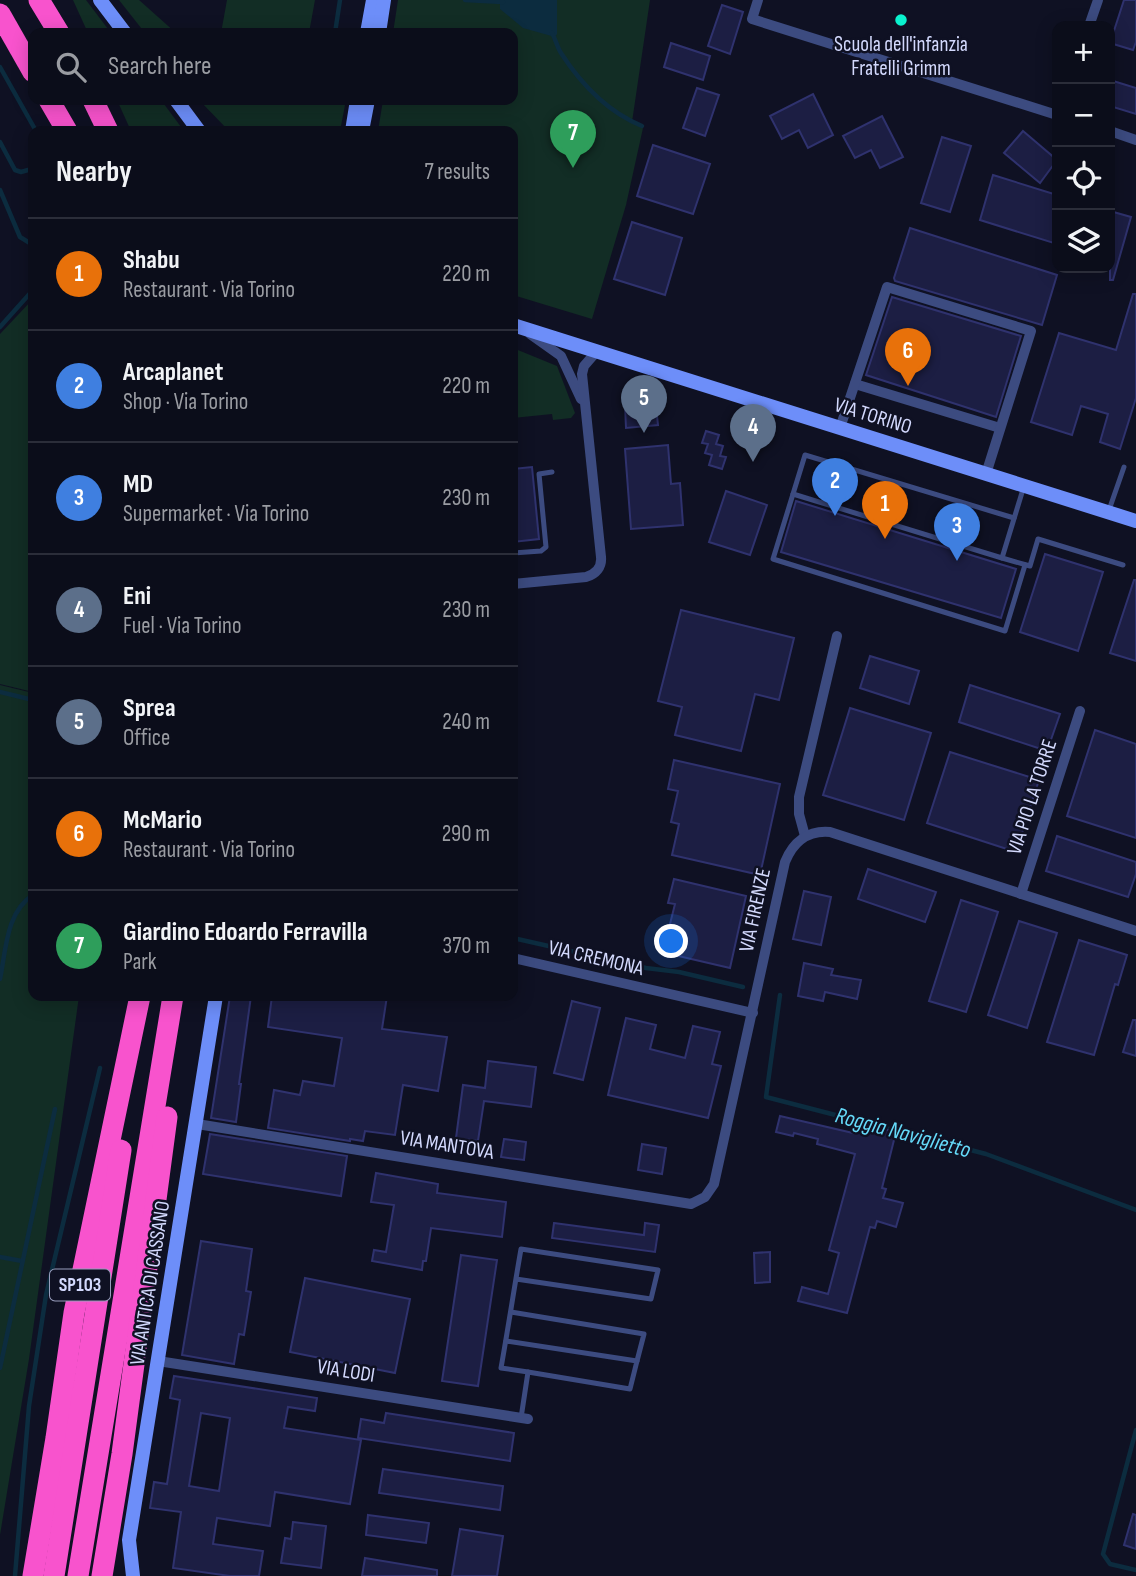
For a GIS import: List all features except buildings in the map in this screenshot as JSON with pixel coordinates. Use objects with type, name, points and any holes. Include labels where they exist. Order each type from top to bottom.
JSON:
[{"type":"highway","points":[[8,0],[28,35]]},
{"type":"highway","points":[[39,0],[56,28]]},
{"type":"highway","points":[[54,0],[69,28]]},
{"type":"highway","points":[[0,14],[28,63]]},
{"type":"highway","points":[[52,105],[64,126]]},
{"type":"highway","points":[[65,105],[76,126]]},
{"type":"highway","points":[[95,105],[105,126]]},
{"type":"highway","points":[[109,105],[119,126]]},
{"type":"highway","name":"SP103","points":[[33,1576],[74,1314],[139,1001]]},
{"type":"highway","name":"SP103","points":[[54,1576],[144,1001]]},
{"type":"highway","name":"SP103","points":[[78,1576],[172,1001]]},
{"type":"highway","points":[[102,1576],[145,1291],[179,1001]]},
{"type":"street","points":[[100,0],[121,28]]},
{"type":"street","points":[[369,28],[373,0]]},
{"type":"street","points":[[380,28],[384,0]]},
{"type":"street","points":[[758,0],[752,19],[1052,113]]},
{"type":"street","points":[[1091,21],[1098,0]]},
{"type":"street","points":[[180,105],[195,126]]},
{"type":"street","points":[[353,126],[356,105]]},
{"type":"street","points":[[363,126],[367,105]]},
{"type":"street","points":[[1115,133],[1136,140]]},
{"type":"street","points":[[840,428],[887,287],[1031,331],[986,474]]},
{"type":"street","name":"VIA TORINO","points":[[518,326],[1136,521]]},
{"type":"street","points":[[518,327],[561,356],[585,408]]},
{"type":"street","points":[[518,584],[586,577],[595,573],[600,566],[582,370],[597,351]]},
{"type":"street","points":[[855,384],[1000,428]]},
{"type":"street","points":[[837,636],[799,803],[799,820],[805,836],[830,832],[1136,931]]},
{"type":"street","name":"VIA PIO LA TORRE","points":[[1021,894],[1080,711]]},
{"type":"street","name":"VIA FIRENZE","points":[[691,1204],[705,1197],[714,1184],[785,862],[793,847],[805,836]]},
{"type":"street","name":"VIA CREMONA","points":[[518,959],[753,1013]]},
{"type":"street","name":"VIA ANTICA DI CASSANO","points":[[133,1576],[129,1540],[215,1001]]},
{"type":"street","name":"VIA MANTOVA","points":[[197,1124],[691,1204]]},
{"type":"street","name":"VIA LODI","points":[[158,1362],[524,1418]]},
{"type":"lane","points":[[1014,518],[805,454],[773,559],[1005,631],[1025,565]]},
{"type":"lane","points":[[1109,512],[1124,467]]},
{"type":"lane","points":[[518,553],[541,551],[546,545],[539,474],[552,472]]},
{"type":"lane","points":[[1002,558],[1024,486]]},
{"type":"lane","points":[[793,494],[1025,565],[1030,566],[1038,540],[1123,565]]},
{"type":"lane","points":[[511,1312],[644,1334],[630,1389],[501,1368],[521,1249],[657,1270],[651,1299],[516,1279]]},
{"type":"lane","points":[[506,1341],[637,1361]]},
{"type":"lane","points":[[524,1418],[528,1372]]},
{"type":"green space","points":[[73,0],[86,0],[107,28],[86,28]]},
{"type":"green space","points":[[119,0],[139,0],[170,28],[141,28]]},
{"type":"green space","points":[[227,0],[315,0],[310,28],[222,28]]},
{"type":"green space","points":[[398,0],[650,0],[632,122],[643,128],[626,205],[592,319],[518,297],[518,126],[379,126],[382,105],[518,105],[518,28],[394,28]]},
{"type":"green space","points":[[119,105],[165,105],[180,126],[129,126]]},
{"type":"green space","points":[[204,105],[345,105],[341,126],[224,126]]},
{"type":"green space","points":[[28,304],[28,691],[0,684],[0,334]]},
{"type":"green space","points":[[518,350],[557,366],[575,413],[571,418],[553,420],[552,414],[518,417]]},
{"type":"green space","points":[[0,685],[28,692],[28,1001],[78,1001],[29,1359],[0,1535]]},
{"type":"water","points":[[500,0],[557,0],[557,34],[555,37],[523,28],[500,9]]},
{"type":"waterway","points":[[336,28],[340,0]]},
{"type":"waterway","points":[[465,0],[503,2]]},
{"type":"waterway","points":[[552,33],[561,53],[586,86],[618,113],[642,126]]},
{"type":"waterway","points":[[0,67],[33,126]]},
{"type":"waterway","points":[[0,142],[15,170],[28,170]]},
{"type":"waterway","points":[[0,190],[20,237],[28,242]]},
{"type":"waterway","points":[[0,327],[28,296]]},
{"type":"waterway","name":"Roggia Naviglietto","points":[[0,692],[28,699]]},
{"type":"waterway","points":[[0,979],[12,921],[28,899]]},
{"type":"waterway","name":"Roggia Naviglietto","points":[[518,939],[743,987]]},
{"type":"waterway","name":"Roggia Naviglietto","points":[[780,995],[766,1097],[986,1154],[1136,1210]]},
{"type":"waterway","points":[[15,1576],[29,1406],[46,1295],[100,1068]]},
{"type":"waterway","points":[[0,1368],[55,1109]]},
{"type":"waterway","points":[[0,1257],[22,1261]]},
{"type":"waterway","name":"Roggia Naviglietto","points":[[1136,1430],[1103,1554],[1110,1564],[1136,1570]]},
{"type":"place","name":"Scuola dell'infanzia Fratelli Grimm","points":[[901,20]]},
{"type":"place","name":"Giardino Edoardo Ferravilla","points":[[573,168]]},
{"type":"place","name":"McMario","points":[[908,386]]},
{"type":"place","name":"Sprea","points":[[644,433]]},
{"type":"place","name":"Eni","points":[[753,462]]},
{"type":"place","name":"Arcaplanet","points":[[835,516]]},
{"type":"place","name":"Shabu","points":[[885,539]]},
{"type":"place","name":"MD","points":[[957,561]]}]
